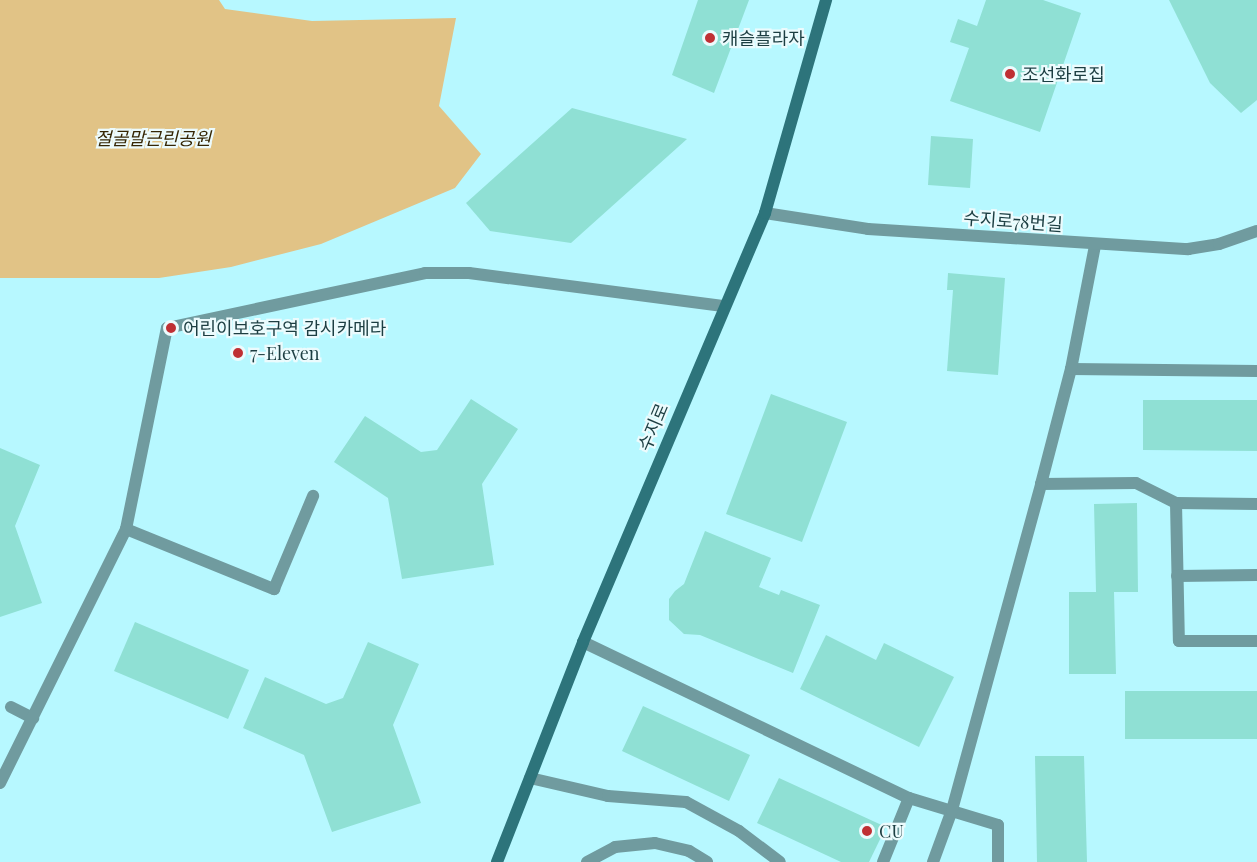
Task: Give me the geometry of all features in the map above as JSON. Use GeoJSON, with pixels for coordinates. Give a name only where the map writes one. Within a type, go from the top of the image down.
{"type":"FeatureCollection","features":[{"type":"Feature","properties":{"kind":"main road","name":"수지로"},"geometry":{"type":"LineString","coordinates":[[497,862],[583,642],[723,306],[765,213],[825,0]]}},
{"type":"Feature","properties":{"kind":"street","name":"수지로78번길"},"geometry":{"type":"LineString","coordinates":[[765,213],[868,229],[1188,249],[1219,244],[1257,231]]}},
{"type":"Feature","properties":{"kind":"street"},"geometry":{"type":"LineString","coordinates":[[933,862],[952,810],[1041,484],[1071,369],[1095,244]]}},
{"type":"Feature","properties":{"kind":"street"},"geometry":{"type":"LineString","coordinates":[[0,783],[126,529],[167,328],[425,273],[469,273],[628,291],[723,306]]}},
{"type":"Feature","properties":{"kind":"street"},"geometry":{"type":"LineString","coordinates":[[1071,369],[1257,371]]}},
{"type":"Feature","properties":{"kind":"street"},"geometry":{"type":"LineString","coordinates":[[1041,484],[1136,483],[1176,503],[1257,504]]}},
{"type":"Feature","properties":{"kind":"street"},"geometry":{"type":"LineString","coordinates":[[126,529],[274,589],[314,496]]}},
{"type":"Feature","properties":{"kind":"street"},"geometry":{"type":"LineString","coordinates":[[1176,503],[1179,641],[1257,641]]}},
{"type":"Feature","properties":{"kind":"street"},"geometry":{"type":"LineString","coordinates":[[1177,576],[1257,575]]}},
{"type":"Feature","properties":{"kind":"street"},"geometry":{"type":"LineString","coordinates":[[583,642],[909,798],[998,825],[998,862]]}},
{"type":"Feature","properties":{"kind":"street"},"geometry":{"type":"LineString","coordinates":[[11,707],[33,718]]}},
{"type":"Feature","properties":{"kind":"street"},"geometry":{"type":"LineString","coordinates":[[530,778],[608,796],[686,802],[739,831],[780,862]]}},
{"type":"Feature","properties":{"kind":"street"},"geometry":{"type":"LineString","coordinates":[[883,862],[909,798]]}},
{"type":"Feature","properties":{"kind":"street"},"geometry":{"type":"LineString","coordinates":[[586,862],[615,847],[655,843],[689,851],[707,862]]}},
{"type":"Feature","properties":{"kind":"green space","name":"절골말근린공원"},"geometry":{"type":"Polygon","coordinates":[[[0,0],[219,0],[225,9],[312,21],[456,18],[439,106],[481,154],[455,188],[321,244],[231,267],[159,278],[0,278],[0,0]]]}},
{"type":"Feature","properties":{"kind":"building","name":"캐슬플라자"},"geometry":{"type":"Polygon","coordinates":[[[698,0],[749,0],[714,93],[672,75],[698,0]]]}},
{"type":"Feature","properties":{"kind":"building","name":"조선화로집"},"geometry":{"type":"Polygon","coordinates":[[[986,0],[1043,0],[1081,13],[1040,132],[950,101],[969,48],[950,42],[958,19],[977,26],[986,0]]]}},
{"type":"Feature","properties":{"kind":"building"},"geometry":{"type":"Polygon","coordinates":[[[1169,0],[1257,0],[1257,100],[1241,113],[1210,83],[1169,0]]]}},
{"type":"Feature","properties":{"kind":"building"},"geometry":{"type":"Polygon","coordinates":[[[572,108],[687,139],[571,243],[490,231],[466,203],[572,108]]]}},
{"type":"Feature","properties":{"kind":"building"},"geometry":{"type":"Polygon","coordinates":[[[931,136],[973,139],[970,188],[928,185],[931,136]]]}},
{"type":"Feature","properties":{"kind":"building"},"geometry":{"type":"Polygon","coordinates":[[[948,273],[1005,278],[998,375],[947,371],[953,290],[947,290],[948,273]]]}},
{"type":"Feature","properties":{"kind":"building"},"geometry":{"type":"Polygon","coordinates":[[[771,394],[847,422],[802,542],[726,514],[771,394]]]}},
{"type":"Feature","properties":{"kind":"building"},"geometry":{"type":"Polygon","coordinates":[[[471,399],[518,429],[482,484],[494,565],[402,579],[388,498],[334,462],[365,416],[421,452],[437,450],[471,399]]]}},
{"type":"Feature","properties":{"kind":"building"},"geometry":{"type":"Polygon","coordinates":[[[1143,400],[1257,400],[1257,451],[1143,450],[1143,400]]]}},
{"type":"Feature","properties":{"kind":"building"},"geometry":{"type":"Polygon","coordinates":[[[0,448],[40,465],[15,526],[42,603],[0,617],[0,448]]]}},
{"type":"Feature","properties":{"kind":"building"},"geometry":{"type":"Polygon","coordinates":[[[1137,503],[1138,592],[1114,592],[1116,674],[1069,674],[1069,592],[1096,592],[1094,504],[1137,503]]]}},
{"type":"Feature","properties":{"kind":"building"},"geometry":{"type":"Polygon","coordinates":[[[705,531],[771,558],[759,587],[779,595],[781,590],[820,605],[793,673],[700,635],[684,634],[669,620],[669,599],[684,584],[705,531]]]}},
{"type":"Feature","properties":{"kind":"building"},"geometry":{"type":"Polygon","coordinates":[[[135,622],[249,670],[228,719],[114,671],[135,622]]]}},
{"type":"Feature","properties":{"kind":"building"},"geometry":{"type":"Polygon","coordinates":[[[826,635],[876,660],[884,643],[954,677],[919,747],[800,689],[826,635]]]}},
{"type":"Feature","properties":{"kind":"building"},"geometry":{"type":"Polygon","coordinates":[[[368,642],[419,664],[393,725],[421,803],[332,832],[304,755],[243,728],[265,677],[326,704],[343,698],[368,642]]]}},
{"type":"Feature","properties":{"kind":"building"},"geometry":{"type":"Polygon","coordinates":[[[1125,691],[1257,691],[1257,739],[1125,739],[1125,691]]]}},
{"type":"Feature","properties":{"kind":"building"},"geometry":{"type":"Polygon","coordinates":[[[643,706],[750,755],[729,801],[622,751],[643,706]]]}},
{"type":"Feature","properties":{"kind":"building"},"geometry":{"type":"Polygon","coordinates":[[[1035,756],[1084,756],[1087,862],[1037,862],[1035,756]]]}},
{"type":"Feature","properties":{"kind":"building"},"geometry":{"type":"Polygon","coordinates":[[[779,778],[886,827],[869,862],[841,862],[757,823],[779,778]]]}},
{"type":"Feature","properties":{"kind":"place","name":"캐슬플라자"},"geometry":{"type":"Point","coordinates":[710,38]}},
{"type":"Feature","properties":{"kind":"place","name":"조선화로집"},"geometry":{"type":"Point","coordinates":[1010,74]}},
{"type":"Feature","properties":{"kind":"place","name":"어린이보호구역 감시카메라"},"geometry":{"type":"Point","coordinates":[171,328]}},
{"type":"Feature","properties":{"kind":"place","name":"7-Eleven"},"geometry":{"type":"Point","coordinates":[238,353]}},
{"type":"Feature","properties":{"kind":"place","name":"CU"},"geometry":{"type":"Point","coordinates":[867,831]}}]}
